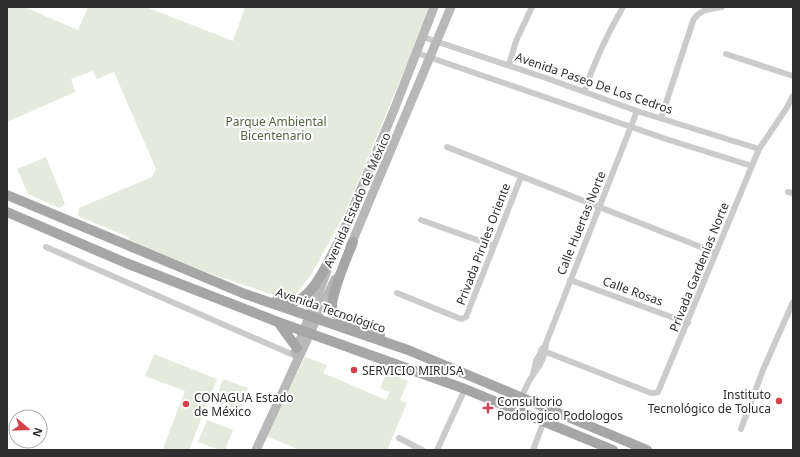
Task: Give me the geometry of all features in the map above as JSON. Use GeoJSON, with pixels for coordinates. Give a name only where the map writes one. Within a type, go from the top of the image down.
{"type":"FeatureCollection","features":[{"type":"Feature","properties":{"kind":"main road","name":"Avenida Estado de México"},"geometry":{"type":"LineString","coordinates":[[256,450],[279,400],[297,353],[307,332],[339,242],[434,7]]}},
{"type":"Feature","properties":{"kind":"main road","name":"Avenida Estado de México"},"geometry":{"type":"LineString","coordinates":[[312,317],[353,242],[451,7]]}},
{"type":"Feature","properties":{"kind":"main road","name":"Avenida Tecnológico"},"geometry":{"type":"LineString","coordinates":[[7,195],[245,294],[408,350],[647,450]]}},
{"type":"Feature","properties":{"kind":"main road"},"geometry":{"type":"LineString","coordinates":[[7,212],[126,263],[278,322],[464,389],[613,450]]}},
{"type":"Feature","properties":{"kind":"main road"},"geometry":{"type":"LineString","coordinates":[[245,294],[292,302],[304,297],[315,285],[339,242]]}},
{"type":"Feature","properties":{"kind":"main road"},"geometry":{"type":"LineString","coordinates":[[353,242],[333,296],[333,311],[339,316],[391,339],[408,350]]}},
{"type":"Feature","properties":{"kind":"main road"},"geometry":{"type":"LineString","coordinates":[[278,322],[297,353]]}},
{"type":"Feature","properties":{"kind":"street"},"geometry":{"type":"LineString","coordinates":[[509,65],[516,41],[532,7]]}},
{"type":"Feature","properties":{"kind":"street"},"geometry":{"type":"LineString","coordinates":[[584,92],[596,59],[608,33],[623,7]]}},
{"type":"Feature","properties":{"kind":"street"},"geometry":{"type":"LineString","coordinates":[[661,118],[692,20],[697,13],[701,11],[722,7]]}},
{"type":"Feature","properties":{"kind":"street","name":"Avenida Paseo De Los Cedros"},"geometry":{"type":"LineString","coordinates":[[423,37],[509,65],[637,110],[759,149]]}},
{"type":"Feature","properties":{"kind":"street"},"geometry":{"type":"LineString","coordinates":[[416,53],[632,127],[752,166]]}},
{"type":"Feature","properties":{"kind":"street"},"geometry":{"type":"LineString","coordinates":[[726,54],[793,76]]}},
{"type":"Feature","properties":{"kind":"street","name":"Privada Gardenias Norte"},"geometry":{"type":"LineString","coordinates":[[543,351],[651,393],[658,392],[688,323],[759,149],[793,96]]}},
{"type":"Feature","properties":{"kind":"street","name":"Calle Huertas Norte"},"geometry":{"type":"LineString","coordinates":[[516,410],[533,375],[535,365],[543,351],[632,127],[637,110]]}},
{"type":"Feature","properties":{"kind":"street"},"geometry":{"type":"LineString","coordinates":[[447,147],[716,253]]}},
{"type":"Feature","properties":{"kind":"street","name":"Privada Pirules Oriente"},"geometry":{"type":"LineString","coordinates":[[397,293],[461,319],[465,318],[521,177]]}},
{"type":"Feature","properties":{"kind":"street"},"geometry":{"type":"LineString","coordinates":[[421,220],[494,246]]}},
{"type":"Feature","properties":{"kind":"street"},"geometry":{"type":"LineString","coordinates":[[46,248],[297,353]]}},
{"type":"Feature","properties":{"kind":"street","name":"Calle Rosas"},"geometry":{"type":"LineString","coordinates":[[570,280],[688,323]]}},
{"type":"Feature","properties":{"kind":"street"},"geometry":{"type":"LineString","coordinates":[[741,429],[793,302]]}},
{"type":"Feature","properties":{"kind":"street"},"geometry":{"type":"LineString","coordinates":[[436,450],[464,389]]}},
{"type":"Feature","properties":{"kind":"street"},"geometry":{"type":"LineString","coordinates":[[533,450],[544,421]]}},
{"type":"Feature","properties":{"kind":"street"},"geometry":{"type":"LineString","coordinates":[[399,438],[422,450]]}},
{"type":"Feature","properties":{"kind":"green space","name":"Parque Ambiental Bicentenario"},"geometry":{"type":"Polygon","coordinates":[[[7,7],[24,7],[78,30],[88,7],[146,7],[233,41],[245,7],[429,7],[344,215],[311,275],[297,293],[282,298],[206,272],[128,240],[129,237],[78,216],[79,208],[152,177],[156,169],[114,72],[97,79],[93,71],[71,79],[75,92],[7,122],[7,7]]]}},
{"type":"Feature","properties":{"kind":"green space"},"geometry":{"type":"Polygon","coordinates":[[[46,157],[65,204],[59,208],[28,194],[17,169],[46,157]]]}},
{"type":"Feature","properties":{"kind":"green space"},"geometry":{"type":"Polygon","coordinates":[[[154,354],[217,379],[189,450],[168,450],[163,448],[185,391],[145,376],[154,354]]]}},
{"type":"Feature","properties":{"kind":"green space"},"geometry":{"type":"Polygon","coordinates":[[[305,357],[327,365],[323,373],[386,400],[390,392],[380,388],[387,372],[408,381],[400,400],[407,403],[387,450],[300,450],[266,436],[305,357]]]}},
{"type":"Feature","properties":{"kind":"green space"},"geometry":{"type":"Polygon","coordinates":[[[223,379],[248,388],[240,410],[215,401],[223,379]]]}},
{"type":"Feature","properties":{"kind":"green space"},"geometry":{"type":"Polygon","coordinates":[[[207,420],[233,430],[225,450],[220,450],[198,442],[207,420]]]}},
{"type":"Feature","properties":{"kind":"place","name":"SERVICIO MIRUSA"},"geometry":{"type":"Point","coordinates":[354,370]}},
{"type":"Feature","properties":{"kind":"place","name":"Instituto Tecnológico de Toluca"},"geometry":{"type":"Point","coordinates":[779,401]}},
{"type":"Feature","properties":{"kind":"place","name":"CONAGUA Estado de México"},"geometry":{"type":"Point","coordinates":[186,404]}},
{"type":"Feature","properties":{"kind":"place","name":"Consultorio Podologico Podologos"},"geometry":{"type":"Point","coordinates":[488,408]}}]}
